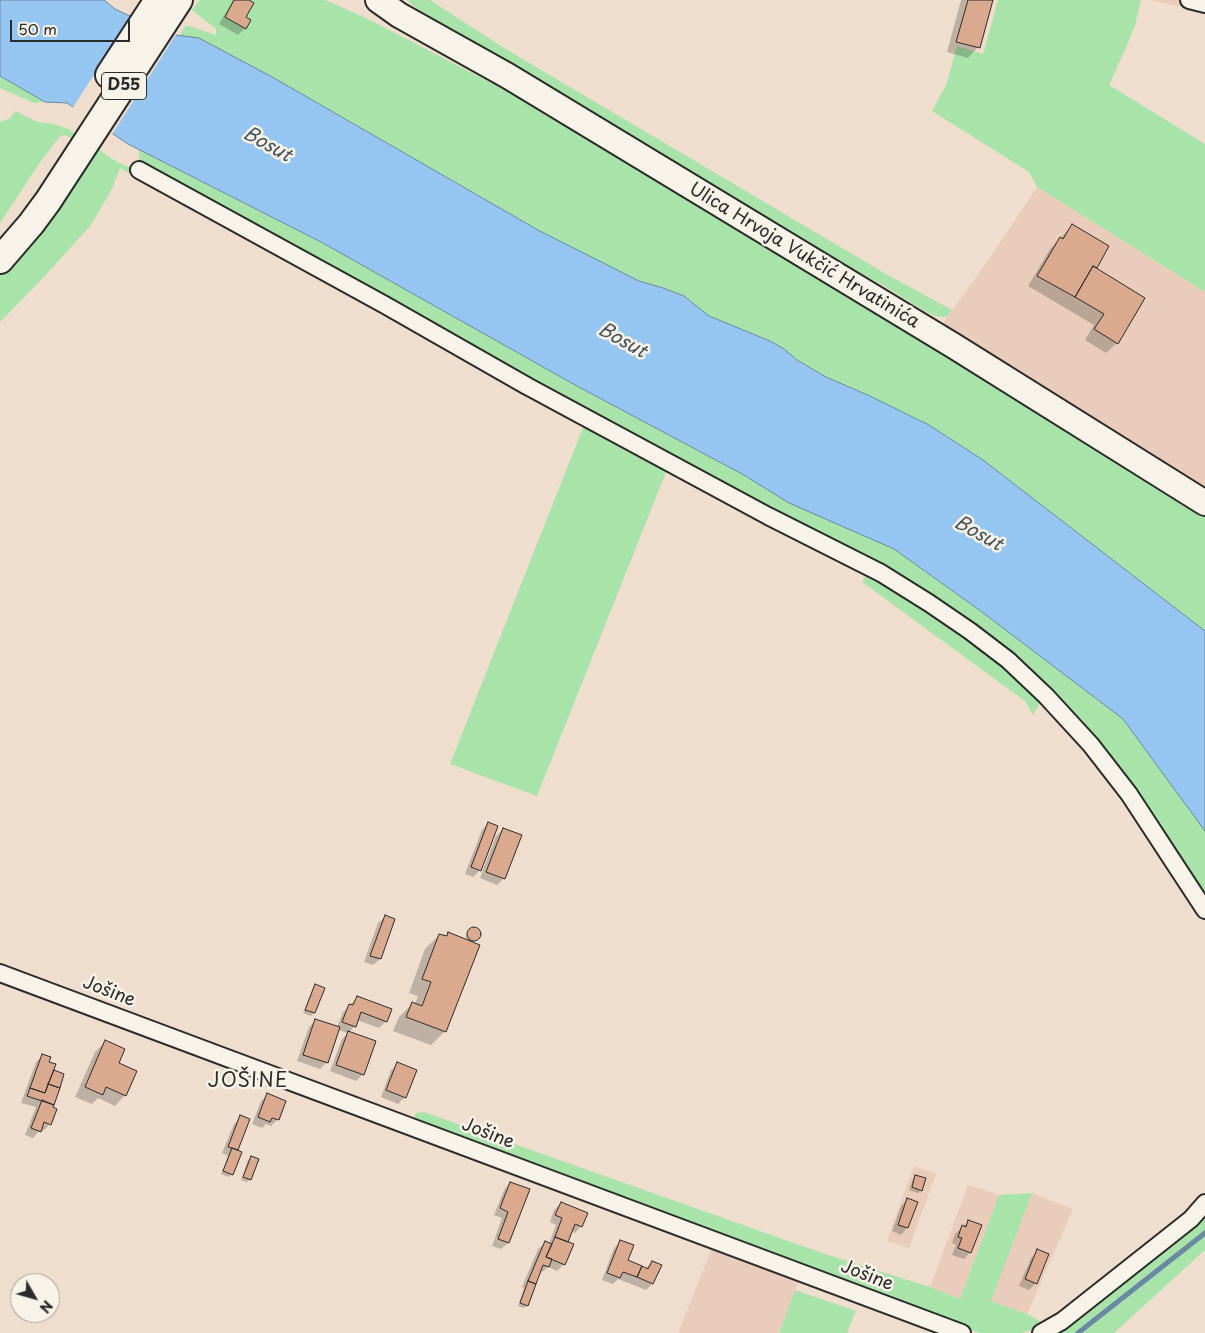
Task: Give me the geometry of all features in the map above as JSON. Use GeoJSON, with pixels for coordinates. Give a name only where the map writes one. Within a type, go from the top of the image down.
{"type":"FeatureCollection","features":[{"type":"Feature","properties":{"kind":"main road","name":"Ulica Hrvoja Vukčić Hrvatinića"},"geometry":{"type":"LineString","coordinates":[[359,0],[400,15]]}},
{"type":"Feature","properties":{"kind":"main road","name":"Ulica Hrvoja Vukčić Hrvatinića"},"geometry":{"type":"LineString","coordinates":[[378,0],[400,15],[508,76],[954,346],[1205,503]]}},
{"type":"Feature","properties":{"kind":"main road","name":"D55"},"geometry":{"type":"LineString","coordinates":[[0,239],[65,160],[173,2]]}},
{"type":"Feature","properties":{"kind":"main road","name":"D55"},"geometry":{"type":"LineString","coordinates":[[0,260],[31,224],[65,160]]}},
{"type":"Feature","properties":{"kind":"street"},"geometry":{"type":"LineString","coordinates":[[1189,0],[1205,4]]}},
{"type":"Feature","properties":{"kind":"street"},"geometry":{"type":"LineString","coordinates":[[139,170],[385,305],[527,386],[768,516],[881,573],[945,614],[1008,660],[1046,696],[1091,745],[1130,794],[1205,910]]}},
{"type":"Feature","properties":{"kind":"street","name":"Jošine"},"geometry":{"type":"LineString","coordinates":[[0,973],[962,1333]]}},
{"type":"Feature","properties":{"kind":"street"},"geometry":{"type":"LineString","coordinates":[[1041,1333],[1062,1321],[1191,1219],[1205,1203]]}},
{"type":"Feature","properties":{"kind":"shaded area"},"geometry":{"type":"Polygon","coordinates":[[[1151,0],[1205,0],[1205,13],[1186,8],[1151,0]]]}},
{"type":"Feature","properties":{"kind":"shaded area"},"geometry":{"type":"Polygon","coordinates":[[[1037,187],[1205,292],[1205,517],[929,343],[994,252],[1037,187]]]}},
{"type":"Feature","properties":{"kind":"shaded area"},"geometry":{"type":"Polygon","coordinates":[[[914,1166],[936,1174],[909,1248],[887,1241],[914,1166]]]}},
{"type":"Feature","properties":{"kind":"shaded area"},"geometry":{"type":"Polygon","coordinates":[[[968,1185],[999,1195],[960,1299],[930,1287],[968,1185]]]}},
{"type":"Feature","properties":{"kind":"shaded area"},"geometry":{"type":"Polygon","coordinates":[[[1032,1193],[1073,1209],[1027,1314],[990,1301],[1032,1193]]]}},
{"type":"Feature","properties":{"kind":"shaded area"},"geometry":{"type":"Polygon","coordinates":[[[714,1243],[800,1277],[779,1333],[678,1333],[714,1243]]]}},
{"type":"Feature","properties":{"kind":"green space"},"geometry":{"type":"Polygon","coordinates":[[[200,0],[325,0],[364,17],[489,82],[505,87],[929,343],[1205,517],[1205,631],[983,460],[929,425],[826,377],[770,341],[709,316],[684,296],[639,281],[538,230],[274,78],[180,35],[186,25],[216,35],[216,29],[192,10],[200,0]]]}},
{"type":"Feature","properties":{"kind":"green space"},"geometry":{"type":"Polygon","coordinates":[[[407,0],[430,0],[504,48],[886,274],[952,310],[947,317],[935,316],[851,268],[827,259],[428,18],[407,0]]]}},
{"type":"Feature","properties":{"kind":"green space"},"geometry":{"type":"Polygon","coordinates":[[[998,0],[1141,0],[1135,25],[1109,85],[1205,144],[1205,292],[1037,187],[1029,172],[932,111],[946,86],[957,46],[983,54],[998,0]]]}},
{"type":"Feature","properties":{"kind":"green space"},"geometry":{"type":"Polygon","coordinates":[[[0,76],[45,102],[34,103],[0,88],[0,76]]]}},
{"type":"Feature","properties":{"kind":"green space"},"geometry":{"type":"Polygon","coordinates":[[[15,111],[38,122],[66,128],[117,162],[132,168],[152,185],[120,168],[112,189],[91,225],[0,322],[0,273],[92,150],[65,135],[60,136],[0,223],[0,122],[11,118],[15,111]]]}},
{"type":"Feature","properties":{"kind":"green space"},"geometry":{"type":"Polygon","coordinates":[[[139,150],[321,242],[575,385],[742,474],[789,502],[894,549],[978,609],[1123,719],[1205,831],[1205,899],[1151,811],[1114,761],[1061,701],[974,627],[143,165],[139,158],[139,150]]]}},
{"type":"Feature","properties":{"kind":"green space"},"geometry":{"type":"Polygon","coordinates":[[[584,425],[668,467],[537,796],[450,764],[584,425]]]}},
{"type":"Feature","properties":{"kind":"green space"},"geometry":{"type":"Polygon","coordinates":[[[868,572],[986,649],[1042,699],[1033,715],[1025,701],[862,582],[868,572]]]}},
{"type":"Feature","properties":{"kind":"green space"},"geometry":{"type":"Polygon","coordinates":[[[424,1112],[825,1254],[930,1287],[960,1299],[999,1195],[1032,1193],[991,1301],[1027,1314],[1043,1323],[1036,1328],[1022,1333],[981,1333],[974,1331],[788,1258],[414,1118],[416,1113],[424,1112]]]}},
{"type":"Feature","properties":{"kind":"green space"},"geometry":{"type":"Polygon","coordinates":[[[1205,1216],[1205,1250],[1114,1333],[1056,1333],[1183,1235],[1205,1216]]]}},
{"type":"Feature","properties":{"kind":"green space"},"geometry":{"type":"Polygon","coordinates":[[[795,1290],[856,1311],[847,1333],[779,1333],[795,1290]]]}},
{"type":"Feature","properties":{"kind":"water","name":"Bosut"},"geometry":{"type":"Polygon","coordinates":[[[0,0],[104,0],[115,9],[168,34],[199,38],[274,78],[538,230],[639,281],[684,296],[709,316],[770,341],[826,377],[929,425],[983,460],[1205,631],[1205,831],[1123,719],[978,609],[894,549],[789,503],[742,474],[575,385],[321,242],[128,144],[67,103],[45,102],[0,76],[0,0]]]}},
{"type":"Feature","properties":{"kind":"pier"},"geometry":{"type":"Polygon","coordinates":[[[132,15],[177,33],[111,136],[72,109],[132,15]]]}},
{"type":"Feature","properties":{"kind":"building"},"geometry":{"type":"Polygon","coordinates":[[[234,0],[249,0],[254,3],[246,17],[251,20],[246,29],[225,17],[234,0]]]}},
{"type":"Feature","properties":{"kind":"building"},"geometry":{"type":"Polygon","coordinates":[[[968,0],[993,0],[980,48],[956,42],[968,0]]]}},
{"type":"Feature","properties":{"kind":"building"},"geometry":{"type":"Polygon","coordinates":[[[1072,224],[1109,246],[1097,268],[1093,266],[1075,297],[1037,276],[1060,237],[1063,239],[1072,224]]]}},
{"type":"Feature","properties":{"kind":"building"},"geometry":{"type":"Polygon","coordinates":[[[1093,266],[1145,298],[1118,344],[1094,329],[1104,314],[1075,297],[1093,266]]]}},
{"type":"Feature","properties":{"kind":"building"},"geometry":{"type":"Polygon","coordinates":[[[488,822],[498,826],[481,871],[471,867],[488,822]]]}},
{"type":"Feature","properties":{"kind":"building"},"geometry":{"type":"Polygon","coordinates":[[[503,828],[522,835],[505,879],[486,872],[503,828]]]}},
{"type":"Feature","properties":{"kind":"building"},"geometry":{"type":"Polygon","coordinates":[[[385,915],[395,919],[381,959],[370,956],[385,915]]]}},
{"type":"Feature","properties":{"kind":"building"},"geometry":{"type":"Polygon","coordinates":[[[474,927],[479,929],[481,934],[479,939],[474,941],[469,939],[467,934],[469,929],[474,927]]]}},
{"type":"Feature","properties":{"kind":"building"},"geometry":{"type":"Polygon","coordinates":[[[448,932],[480,945],[446,1032],[406,1017],[412,1002],[422,1006],[431,982],[422,979],[439,934],[447,936],[448,932]]]}},
{"type":"Feature","properties":{"kind":"building"},"geometry":{"type":"Polygon","coordinates":[[[315,984],[325,988],[315,1013],[305,1010],[315,984]]]}},
{"type":"Feature","properties":{"kind":"building"},"geometry":{"type":"Polygon","coordinates":[[[357,996],[392,1009],[387,1022],[361,1012],[356,1027],[342,1022],[349,1004],[353,1005],[357,996]]]}},
{"type":"Feature","properties":{"kind":"building"},"geometry":{"type":"Polygon","coordinates":[[[315,1019],[340,1027],[328,1063],[303,1055],[315,1019]]]}},
{"type":"Feature","properties":{"kind":"building"},"geometry":{"type":"Polygon","coordinates":[[[348,1031],[376,1041],[364,1075],[336,1065],[348,1031]]]}},
{"type":"Feature","properties":{"kind":"building"},"geometry":{"type":"Polygon","coordinates":[[[105,1040],[125,1049],[119,1063],[137,1071],[126,1096],[106,1087],[103,1095],[85,1087],[105,1040]]]}},
{"type":"Feature","properties":{"kind":"building"},"geometry":{"type":"Polygon","coordinates":[[[42,1054],[51,1057],[49,1062],[56,1064],[45,1093],[30,1088],[42,1054]]]}},
{"type":"Feature","properties":{"kind":"building"},"geometry":{"type":"Polygon","coordinates":[[[397,1062],[417,1070],[406,1098],[386,1090],[397,1062]]]}},
{"type":"Feature","properties":{"kind":"building"},"geometry":{"type":"Polygon","coordinates":[[[54,1070],[64,1074],[60,1088],[48,1084],[54,1070]]]}},
{"type":"Feature","properties":{"kind":"building"},"geometry":{"type":"Polygon","coordinates":[[[48,1084],[60,1088],[54,1105],[27,1096],[30,1088],[45,1093],[48,1084]]]}},
{"type":"Feature","properties":{"kind":"building"},"geometry":{"type":"Polygon","coordinates":[[[267,1093],[286,1101],[279,1120],[272,1118],[270,1122],[258,1117],[267,1093]]]}},
{"type":"Feature","properties":{"kind":"building"},"geometry":{"type":"Polygon","coordinates":[[[42,1100],[54,1105],[53,1107],[57,1109],[51,1125],[44,1122],[41,1132],[31,1128],[42,1100]]]}},
{"type":"Feature","properties":{"kind":"building"},"geometry":{"type":"Polygon","coordinates":[[[240,1115],[250,1119],[238,1150],[228,1147],[240,1115]]]}},
{"type":"Feature","properties":{"kind":"building"},"geometry":{"type":"Polygon","coordinates":[[[232,1148],[242,1152],[233,1175],[223,1171],[232,1148]]]}},
{"type":"Feature","properties":{"kind":"building"},"geometry":{"type":"Polygon","coordinates":[[[251,1156],[259,1159],[251,1180],[243,1177],[251,1156]]]}},
{"type":"Feature","properties":{"kind":"building"},"geometry":{"type":"Polygon","coordinates":[[[915,1175],[926,1178],[922,1191],[912,1187],[915,1175]]]}},
{"type":"Feature","properties":{"kind":"building"},"geometry":{"type":"Polygon","coordinates":[[[510,1182],[530,1189],[509,1243],[498,1239],[508,1212],[500,1208],[510,1182]]]}},
{"type":"Feature","properties":{"kind":"building"},"geometry":{"type":"Polygon","coordinates":[[[907,1198],[918,1202],[908,1228],[898,1225],[907,1198]]]}},
{"type":"Feature","properties":{"kind":"building"},"geometry":{"type":"Polygon","coordinates":[[[561,1202],[588,1213],[582,1227],[575,1224],[568,1242],[555,1237],[562,1218],[555,1215],[561,1202]]]}},
{"type":"Feature","properties":{"kind":"building"},"geometry":{"type":"Polygon","coordinates":[[[968,1220],[982,1225],[971,1253],[958,1248],[962,1238],[958,1237],[962,1225],[966,1227],[968,1220]]]}},
{"type":"Feature","properties":{"kind":"building"},"geometry":{"type":"Polygon","coordinates":[[[555,1237],[574,1244],[565,1265],[546,1257],[555,1237]]]}},
{"type":"Feature","properties":{"kind":"building"},"geometry":{"type":"Polygon","coordinates":[[[620,1240],[634,1245],[628,1260],[642,1266],[637,1277],[623,1272],[620,1278],[607,1273],[620,1240]]]}},
{"type":"Feature","properties":{"kind":"building"},"geometry":{"type":"Polygon","coordinates":[[[545,1241],[552,1244],[546,1257],[552,1259],[549,1267],[543,1265],[536,1284],[528,1281],[545,1241]]]}},
{"type":"Feature","properties":{"kind":"building"},"geometry":{"type":"Polygon","coordinates":[[[1037,1249],[1049,1254],[1037,1284],[1025,1279],[1037,1249]]]}},
{"type":"Feature","properties":{"kind":"building"},"geometry":{"type":"Polygon","coordinates":[[[652,1261],[662,1265],[653,1284],[637,1277],[642,1266],[648,1269],[652,1261]]]}},
{"type":"Feature","properties":{"kind":"building"},"geometry":{"type":"Polygon","coordinates":[[[528,1281],[536,1284],[528,1306],[520,1303],[528,1281]]]}},
{"type":"Feature","properties":{"kind":"waterway"},"geometry":{"type":"LineString","coordinates":[[1078,1333],[1205,1233]]}},
{"type":"Feature","properties":{"kind":"district","name":"JOŠINE"},"geometry":{"type":"Point","coordinates":[248,1081]}}]}
